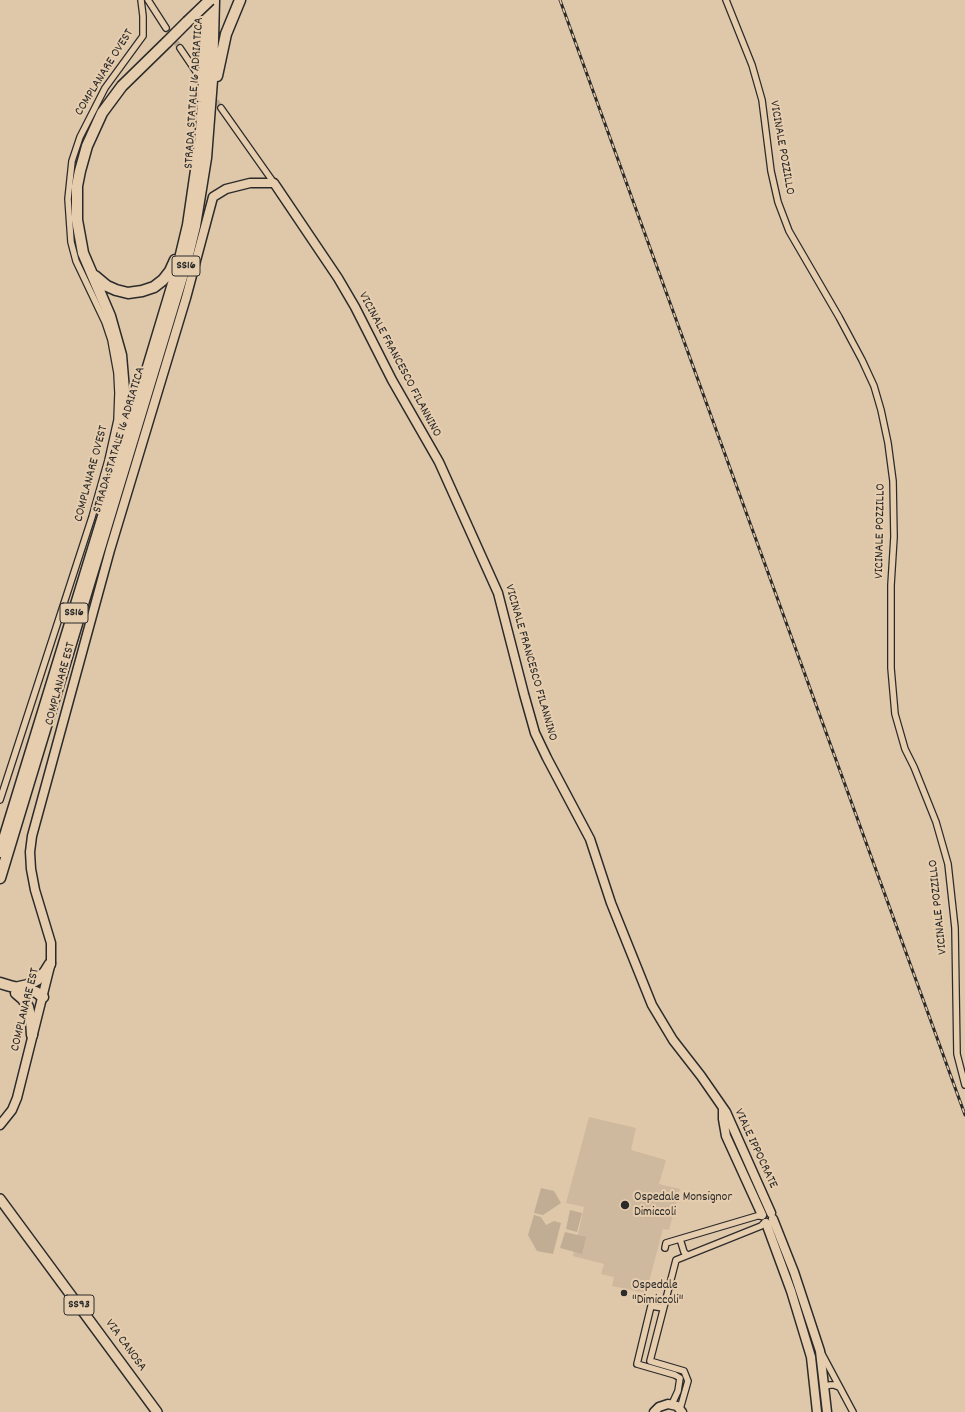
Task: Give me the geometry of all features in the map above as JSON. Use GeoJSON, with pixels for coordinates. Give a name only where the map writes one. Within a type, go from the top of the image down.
{"type":"FeatureCollection","features":[{"type":"Feature","properties":{"kind":"highway","name":"STRADA STATALE 16 ADRIATICA"},"geometry":{"type":"LineString","coordinates":[[0,877],[108,500],[178,268],[188,226],[200,143],[203,108],[207,0]]}},
{"type":"Feature","properties":{"kind":"highway","name":"SS16"},"geometry":{"type":"LineString","coordinates":[[108,500],[123,432],[124,378],[120,350],[113,323],[82,248],[76,206],[78,179],[85,150],[98,121],[111,99],[130,77],[210,0]]}},
{"type":"Feature","properties":{"kind":"highway","name":"STRADA STATALE 16 ADRIATICA"},"geometry":{"type":"LineString","coordinates":[[0,852],[48,709],[186,267],[201,191],[209,126],[214,0]]}},
{"type":"Feature","properties":{"kind":"highway","name":"SS16"},"geometry":{"type":"LineString","coordinates":[[209,126],[215,83],[222,50],[240,0]]}},
{"type":"Feature","properties":{"kind":"highway","name":"SS16"},"geometry":{"type":"LineString","coordinates":[[91,272],[107,286],[122,292],[132,293],[142,291],[159,284],[168,274],[173,265],[194,190]]}},
{"type":"Feature","properties":{"kind":"highway"},"geometry":{"type":"LineString","coordinates":[[17,990],[37,980],[50,964]]}},
{"type":"Feature","properties":{"kind":"highway"},"geometry":{"type":"LineString","coordinates":[[0,983],[17,990],[28,1007],[32,1020],[32,1035]]}},
{"type":"Feature","properties":{"kind":"highway"},"geometry":{"type":"LineString","coordinates":[[0,988],[36,992],[42,997]]}},
{"type":"Feature","properties":{"kind":"main road","name":"VIA CANOSA"},"geometry":{"type":"LineString","coordinates":[[0,1199],[157,1412]]}},
{"type":"Feature","properties":{"kind":"street","name":"COMPLANARE OVEST"},"geometry":{"type":"LineString","coordinates":[[0,800],[90,525],[108,460],[117,420],[117,373],[111,340],[105,322],[76,261],[71,242],[68,199],[72,160],[80,137],[105,88],[143,36],[141,0]]}},
{"type":"Feature","properties":{"kind":"street"},"geometry":{"type":"LineString","coordinates":[[148,0],[166,28]]}},
{"type":"Feature","properties":{"kind":"street","name":"VICINALE POZZILLO"},"geometry":{"type":"LineString","coordinates":[[726,0],[752,65],[762,100],[771,171],[778,202],[789,231],[862,360],[874,386],[881,410],[888,443],[893,481],[894,537],[891,585],[891,668],[896,714],[905,749],[914,767],[936,822],[948,864],[952,888],[955,928],[957,1054],[965,1085]]}},
{"type":"Feature","properties":{"kind":"street"},"geometry":{"type":"LineString","coordinates":[[180,48],[199,76]]}},
{"type":"Feature","properties":{"kind":"street","name":"VICINALE FRANCESCO FILANNINO"},"geometry":{"type":"LineString","coordinates":[[221,108],[338,278],[355,307],[392,380],[439,462],[498,593],[524,694],[536,733],[547,758],[590,839],[610,903],[652,1005],[673,1040],[713,1092],[724,1109]]}},
{"type":"Feature","properties":{"kind":"street","name":"COMPLANARE EST"},"geometry":{"type":"LineString","coordinates":[[0,1124],[12,1110],[16,1101],[50,964],[51,944],[31,874],[31,839],[110,550],[186,298],[213,197],[226,189],[250,183],[274,183]]}},
{"type":"Feature","properties":{"kind":"street","name":"VIALE IPPOCRATE"},"geometry":{"type":"LineString","coordinates":[[724,1109],[766,1218],[791,1291],[811,1357],[817,1412]]}},
{"type":"Feature","properties":{"kind":"street"},"geometry":{"type":"LineString","coordinates":[[654,1412],[664,1404],[672,1404],[681,1411],[688,1381],[684,1371],[650,1361],[676,1260],[761,1226],[766,1218],[757,1216],[666,1243],[665,1248]]}},
{"type":"Feature","properties":{"kind":"street","name":"VIALE IPPOCRATE"},"geometry":{"type":"LineString","coordinates":[[766,1218],[794,1272],[820,1351],[826,1412]]}},
{"type":"Feature","properties":{"kind":"street"},"geometry":{"type":"LineString","coordinates":[[680,1239],[684,1252],[687,1255]]}},
{"type":"Feature","properties":{"kind":"street"},"geometry":{"type":"LineString","coordinates":[[663,1308],[651,1306],[637,1364],[675,1375],[680,1378],[678,1391],[672,1404]]}},
{"type":"Feature","properties":{"kind":"street"},"geometry":{"type":"LineString","coordinates":[[820,1351],[853,1412]]}},
{"type":"Feature","properties":{"kind":"street"},"geometry":{"type":"LineString","coordinates":[[824,1390],[826,1386],[830,1384],[834,1384],[839,1388]]}},
{"type":"Feature","properties":{"kind":"shaded area","name":"Ospedale Monsignor Dimiccoli"},"geometry":{"type":"Polygon","coordinates":[[[589,1117],[636,1128],[631,1150],[666,1160],[659,1184],[680,1189],[669,1230],[663,1229],[646,1293],[612,1286],[614,1277],[601,1274],[604,1264],[573,1256],[584,1207],[566,1203],[589,1117]]]}},
{"type":"Feature","properties":{"kind":"shaded area"},"geometry":{"type":"Polygon","coordinates":[[[541,1188],[554,1191],[561,1203],[543,1215],[534,1213],[541,1188]]]}},
{"type":"Feature","properties":{"kind":"shaded area"},"geometry":{"type":"Polygon","coordinates":[[[570,1210],[582,1213],[577,1232],[566,1229],[570,1210]]]}},
{"type":"Feature","properties":{"kind":"shaded area"},"geometry":{"type":"Polygon","coordinates":[[[534,1215],[541,1217],[546,1225],[554,1221],[561,1223],[553,1254],[537,1251],[528,1235],[534,1215]]]}},
{"type":"Feature","properties":{"kind":"shaded area"},"geometry":{"type":"Polygon","coordinates":[[[565,1232],[586,1237],[582,1254],[560,1248],[565,1232]]]}},
{"type":"Feature","properties":{"kind":"tunnel"},"geometry":{"type":"LineString","coordinates":[[166,28],[180,48]]}},
{"type":"Feature","properties":{"kind":"tunnel"},"geometry":{"type":"LineString","coordinates":[[211,94],[221,108]]}},
{"type":"Feature","properties":{"kind":"railway"},"geometry":{"type":"LineString","coordinates":[[560,0],[965,1115]]}},
{"type":"Feature","properties":{"kind":"place","name":"Ospedale Monsignor Dimiccoli"},"geometry":{"type":"Point","coordinates":[625,1205]}},
{"type":"Feature","properties":{"kind":"place","name":"Ospedale \"Dimiccoli\""},"geometry":{"type":"Point","coordinates":[624,1293]}}]}
